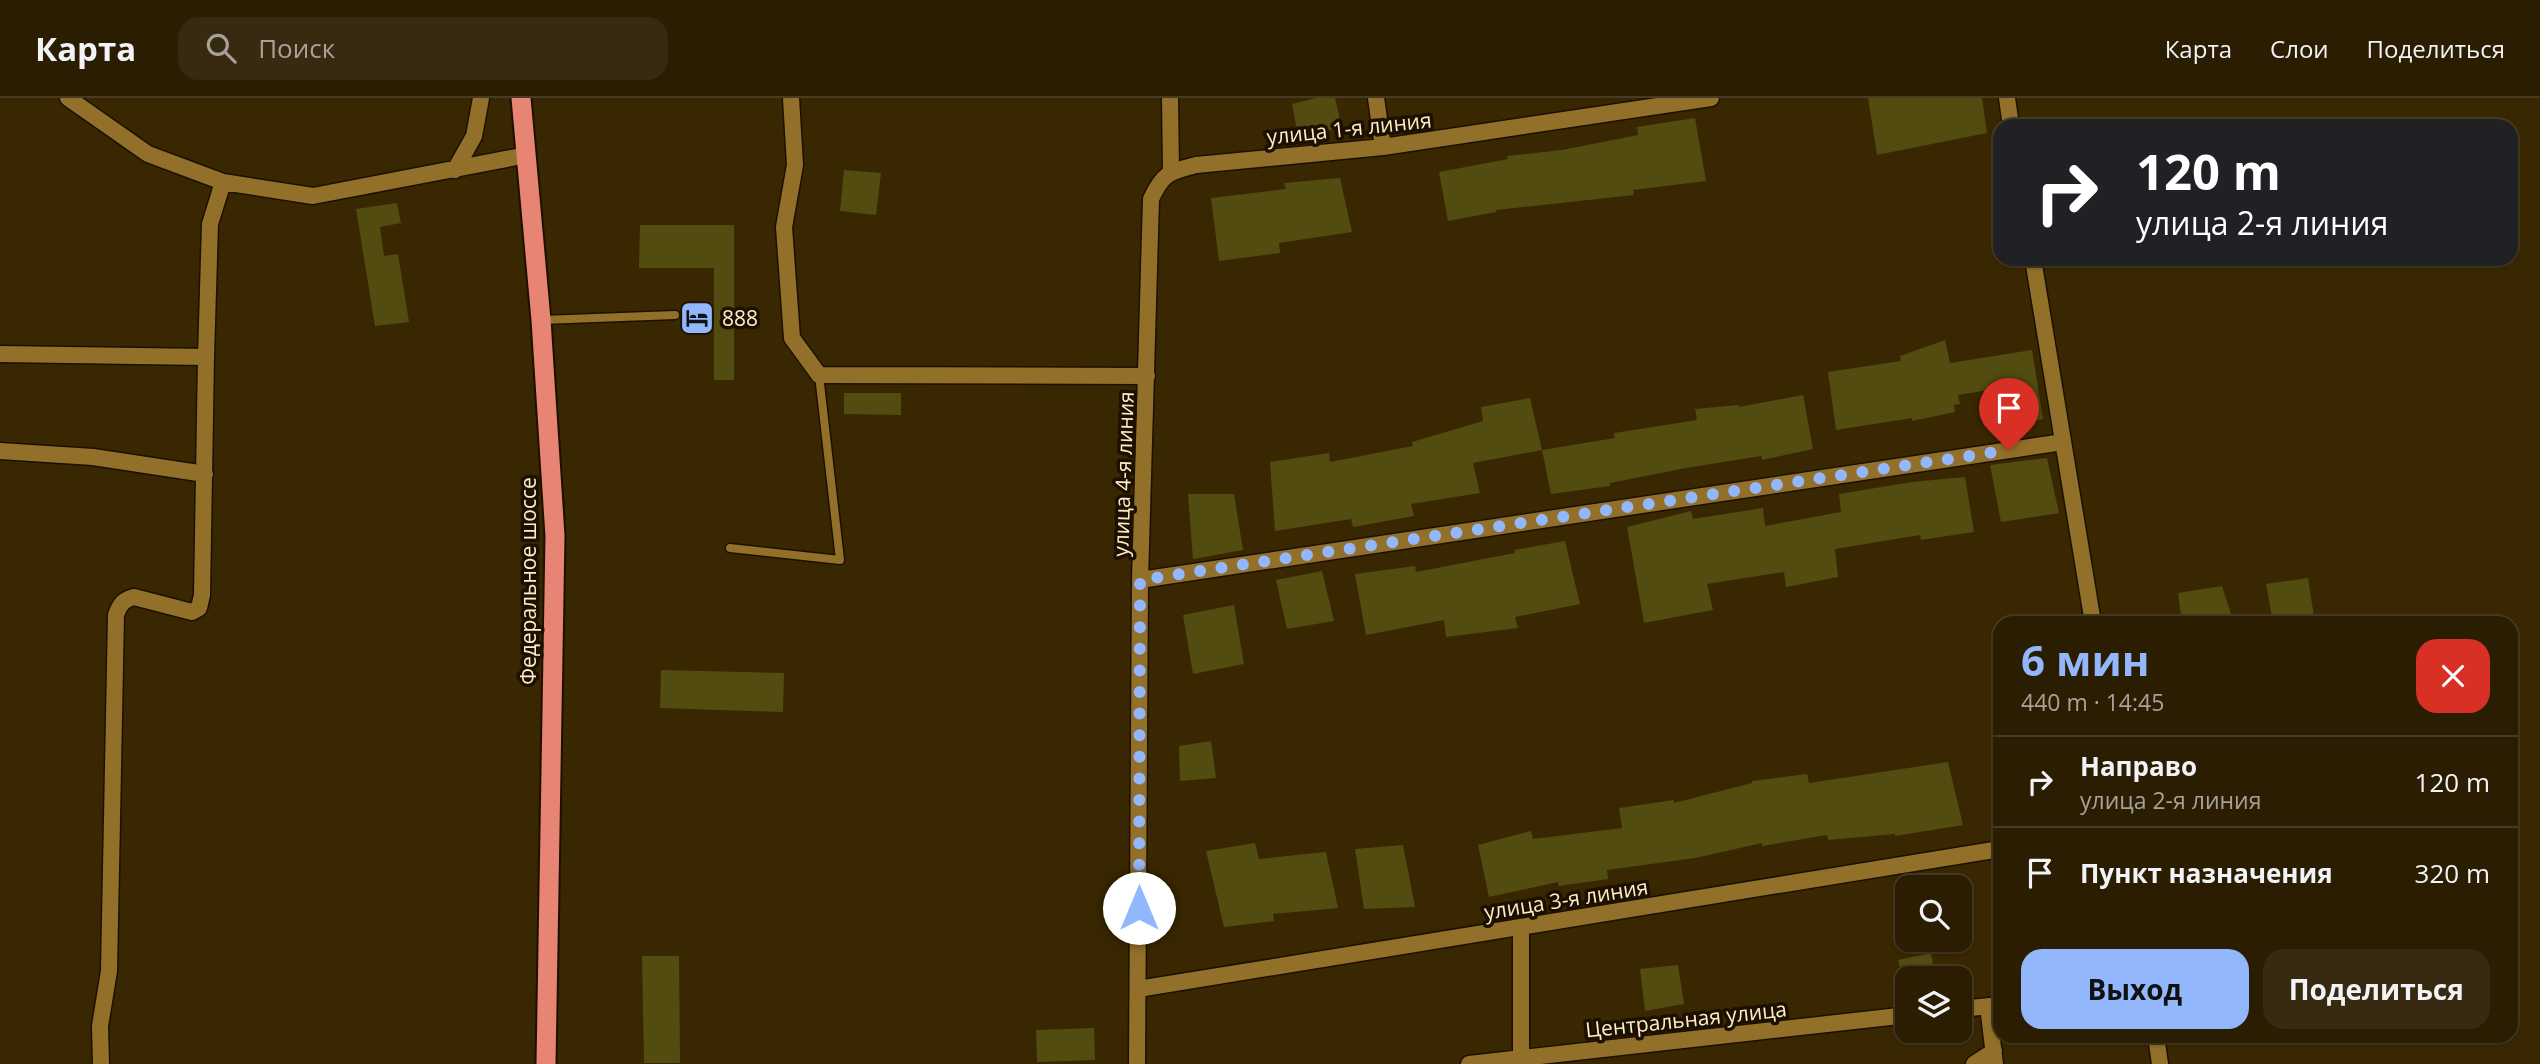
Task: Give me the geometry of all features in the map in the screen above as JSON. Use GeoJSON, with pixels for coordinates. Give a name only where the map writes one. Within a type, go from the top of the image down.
{"type":"FeatureCollection","features":[{"type":"Feature","properties":{"kind":"highway","name":"Федеральное шоссе"},"geometry":{"type":"LineString","coordinates":[[521,98],[541,320],[555,536],[546,1064]]}},
{"type":"Feature","properties":{"kind":"street"},"geometry":{"type":"LineString","coordinates":[[68,98],[148,154],[223,181],[313,196],[527,155]]}},
{"type":"Feature","properties":{"kind":"street"},"geometry":{"type":"LineString","coordinates":[[455,170],[474,136],[481,98]]}},
{"type":"Feature","properties":{"kind":"street"},"geometry":{"type":"LineString","coordinates":[[791,98],[795,165],[784,227],[792,338],[820,375],[1146,376]]}},
{"type":"Feature","properties":{"kind":"street","name":"улица 4-я линия"},"geometry":{"type":"LineString","coordinates":[[1137,1064],[1140,580],[1152,200],[1166,176],[1170,98]]}},
{"type":"Feature","properties":{"kind":"street"},"geometry":{"type":"LineString","coordinates":[[1376,98],[1383,147]]}},
{"type":"Feature","properties":{"kind":"street","name":"улица 1-я линия"},"geometry":{"type":"LineString","coordinates":[[1166,176],[1196,165],[1383,147],[1712,98]]}},
{"type":"Feature","properties":{"kind":"street"},"geometry":{"type":"LineString","coordinates":[[2007,98],[2010,119]]}},
{"type":"Feature","properties":{"kind":"street"},"geometry":{"type":"LineString","coordinates":[[101,1064],[100,1026],[109,971],[116,615],[125,600],[134,597],[192,612],[200,608],[210,224],[223,181]]}},
{"type":"Feature","properties":{"kind":"street"},"geometry":{"type":"LineString","coordinates":[[2034,266],[2092,616]]}},
{"type":"Feature","properties":{"kind":"street"},"geometry":{"type":"LineString","coordinates":[[0,354],[206,357]]}},
{"type":"Feature","properties":{"kind":"street"},"geometry":{"type":"LineString","coordinates":[[1140,580],[2063,442]]}},
{"type":"Feature","properties":{"kind":"street"},"geometry":{"type":"LineString","coordinates":[[0,451],[93,457],[205,474]]}},
{"type":"Feature","properties":{"kind":"street","name":"улица 3-я линия"},"geometry":{"type":"LineString","coordinates":[[1138,989],[1993,850]]}},
{"type":"Feature","properties":{"kind":"street"},"geometry":{"type":"LineString","coordinates":[[1521,927],[1521,1061]]}},
{"type":"Feature","properties":{"kind":"street"},"geometry":{"type":"LineString","coordinates":[[1972,1008],[1993,1005]]}},
{"type":"Feature","properties":{"kind":"street","name":"Центральная улица"},"geometry":{"type":"LineString","coordinates":[[1469,1064],[1521,1061],[1895,1017]]}},
{"type":"Feature","properties":{"kind":"street"},"geometry":{"type":"LineString","coordinates":[[2157,1043],[2160,1064]]}},
{"type":"Feature","properties":{"kind":"street"},"geometry":{"type":"LineString","coordinates":[[1974,1064],[1994,1058]]}},
{"type":"Feature","properties":{"kind":"lane"},"geometry":{"type":"LineString","coordinates":[[541,320],[676,315]]}},
{"type":"Feature","properties":{"kind":"lane"},"geometry":{"type":"LineString","coordinates":[[730,548],[840,560],[820,375]]}},
{"type":"Feature","properties":{"kind":"building"},"geometry":{"type":"Polygon","coordinates":[[[1316,98],[1335,98],[1342,128],[1298,136],[1292,104],[1316,98]]]}},
{"type":"Feature","properties":{"kind":"building"},"geometry":{"type":"Polygon","coordinates":[[[1868,98],[1982,98],[1987,133],[1877,155],[1868,98]]]}},
{"type":"Feature","properties":{"kind":"building"},"geometry":{"type":"Polygon","coordinates":[[[1695,118],[1706,181],[1633,190],[1634,195],[1496,210],[1448,221],[1439,172],[1508,159],[1507,156],[1562,150],[1638,135],[1637,127],[1695,118]]]}},
{"type":"Feature","properties":{"kind":"building"},"geometry":{"type":"Polygon","coordinates":[[[844,170],[881,173],[876,215],[840,211],[844,170]]]}},
{"type":"Feature","properties":{"kind":"building"},"geometry":{"type":"Polygon","coordinates":[[[1340,178],[1352,232],[1279,243],[1280,253],[1219,261],[1211,198],[1286,189],[1284,183],[1340,178]]]}},
{"type":"Feature","properties":{"kind":"building"},"geometry":{"type":"Polygon","coordinates":[[[397,203],[401,223],[380,227],[384,256],[398,254],[409,322],[375,326],[356,209],[397,203]]]}},
{"type":"Feature","properties":{"kind":"building"},"geometry":{"type":"Polygon","coordinates":[[[640,225],[734,225],[734,380],[714,380],[714,268],[639,268],[640,225]]]}},
{"type":"Feature","properties":{"kind":"building"},"geometry":{"type":"Polygon","coordinates":[[[1945,340],[1950,363],[2032,350],[2043,419],[2026,422],[2019,385],[1958,395],[1960,404],[1954,405],[1955,412],[1912,421],[1912,418],[1836,430],[1828,372],[1901,361],[1900,356],[1945,340]]]}},
{"type":"Feature","properties":{"kind":"building"},"geometry":{"type":"Polygon","coordinates":[[[844,393],[901,393],[901,415],[844,414],[844,393]]]}},
{"type":"Feature","properties":{"kind":"building"},"geometry":{"type":"Polygon","coordinates":[[[1803,395],[1813,449],[1762,460],[1761,456],[1686,468],[1610,483],[1610,486],[1551,494],[1542,450],[1615,438],[1614,433],[1697,420],[1695,409],[1739,407],[1803,395]]]}},
{"type":"Feature","properties":{"kind":"building"},"geometry":{"type":"Polygon","coordinates":[[[1530,398],[1542,450],[1473,463],[1480,493],[1411,504],[1414,516],[1353,527],[1351,519],[1275,531],[1270,462],[1329,453],[1330,462],[1413,446],[1412,442],[1483,421],[1481,407],[1530,398]]]}},
{"type":"Feature","properties":{"kind":"building"},"geometry":{"type":"Polygon","coordinates":[[[2047,458],[2059,513],[2001,522],[1990,465],[2047,458]]]}},
{"type":"Feature","properties":{"kind":"building"},"geometry":{"type":"Polygon","coordinates":[[[1965,477],[1974,532],[1921,540],[1920,535],[1835,549],[1838,577],[1786,587],[1784,572],[1707,584],[1713,610],[1644,623],[1627,527],[1691,511],[1693,519],[1763,508],[1765,526],[1841,512],[1839,494],[1912,482],[1965,477]]]}},
{"type":"Feature","properties":{"kind":"building"},"geometry":{"type":"Polygon","coordinates":[[[1188,494],[1234,494],[1243,550],[1193,559],[1188,494]]]}},
{"type":"Feature","properties":{"kind":"building"},"geometry":{"type":"Polygon","coordinates":[[[1565,541],[1580,604],[1515,617],[1518,628],[1446,637],[1444,620],[1366,635],[1355,574],[1415,566],[1416,572],[1565,541]]]}},
{"type":"Feature","properties":{"kind":"building"},"geometry":{"type":"Polygon","coordinates":[[[1322,571],[1334,621],[1287,629],[1276,580],[1322,571]]]}},
{"type":"Feature","properties":{"kind":"building"},"geometry":{"type":"Polygon","coordinates":[[[2308,578],[2314,616],[2272,616],[2266,584],[2308,578]]]}},
{"type":"Feature","properties":{"kind":"building"},"geometry":{"type":"Polygon","coordinates":[[[2222,586],[2232,616],[2181,616],[2178,593],[2222,586]]]}},
{"type":"Feature","properties":{"kind":"building"},"geometry":{"type":"Polygon","coordinates":[[[1234,605],[1244,664],[1193,674],[1183,615],[1234,605]]]}},
{"type":"Feature","properties":{"kind":"building"},"geometry":{"type":"Polygon","coordinates":[[[661,670],[784,673],[783,712],[660,708],[661,670]]]}},
{"type":"Feature","properties":{"kind":"building"},"geometry":{"type":"Polygon","coordinates":[[[1211,741],[1216,778],[1180,781],[1179,746],[1211,741]]]}},
{"type":"Feature","properties":{"kind":"building"},"geometry":{"type":"Polygon","coordinates":[[[1948,762],[1963,825],[1895,836],[1828,840],[1827,835],[1762,846],[1762,843],[1695,858],[1607,870],[1608,879],[1559,886],[1558,882],[1489,897],[1478,845],[1531,831],[1533,839],[1622,828],[1619,808],[1674,800],[1674,803],[1752,781],[1807,774],[1809,783],[1948,762]]]}},
{"type":"Feature","properties":{"kind":"building"},"geometry":{"type":"Polygon","coordinates":[[[1255,843],[1259,859],[1326,852],[1338,908],[1273,914],[1274,921],[1224,927],[1206,851],[1255,843]]]}},
{"type":"Feature","properties":{"kind":"building"},"geometry":{"type":"Polygon","coordinates":[[[1403,845],[1415,907],[1364,909],[1355,849],[1403,845]]]}},
{"type":"Feature","properties":{"kind":"building"},"geometry":{"type":"Polygon","coordinates":[[[1931,953],[1933,966],[1900,966],[1898,960],[1931,953]]]}},
{"type":"Feature","properties":{"kind":"building"},"geometry":{"type":"Polygon","coordinates":[[[642,956],[679,956],[680,1063],[644,1063],[642,956]]]}},
{"type":"Feature","properties":{"kind":"building"},"geometry":{"type":"Polygon","coordinates":[[[1678,965],[1684,1004],[1645,1011],[1640,969],[1678,965]]]}},
{"type":"Feature","properties":{"kind":"building"},"geometry":{"type":"Polygon","coordinates":[[[1094,1028],[1095,1060],[1037,1062],[1036,1030],[1094,1028]]]}},
{"type":"Feature","properties":{"kind":"place","name":"888"},"geometry":{"type":"Point","coordinates":[697,318]}},
{"type":"Feature","properties":{"kind":"route"},"geometry":{"type":"LineString","coordinates":[[1139,908],[1140,580],[2009,450]]}}]}
